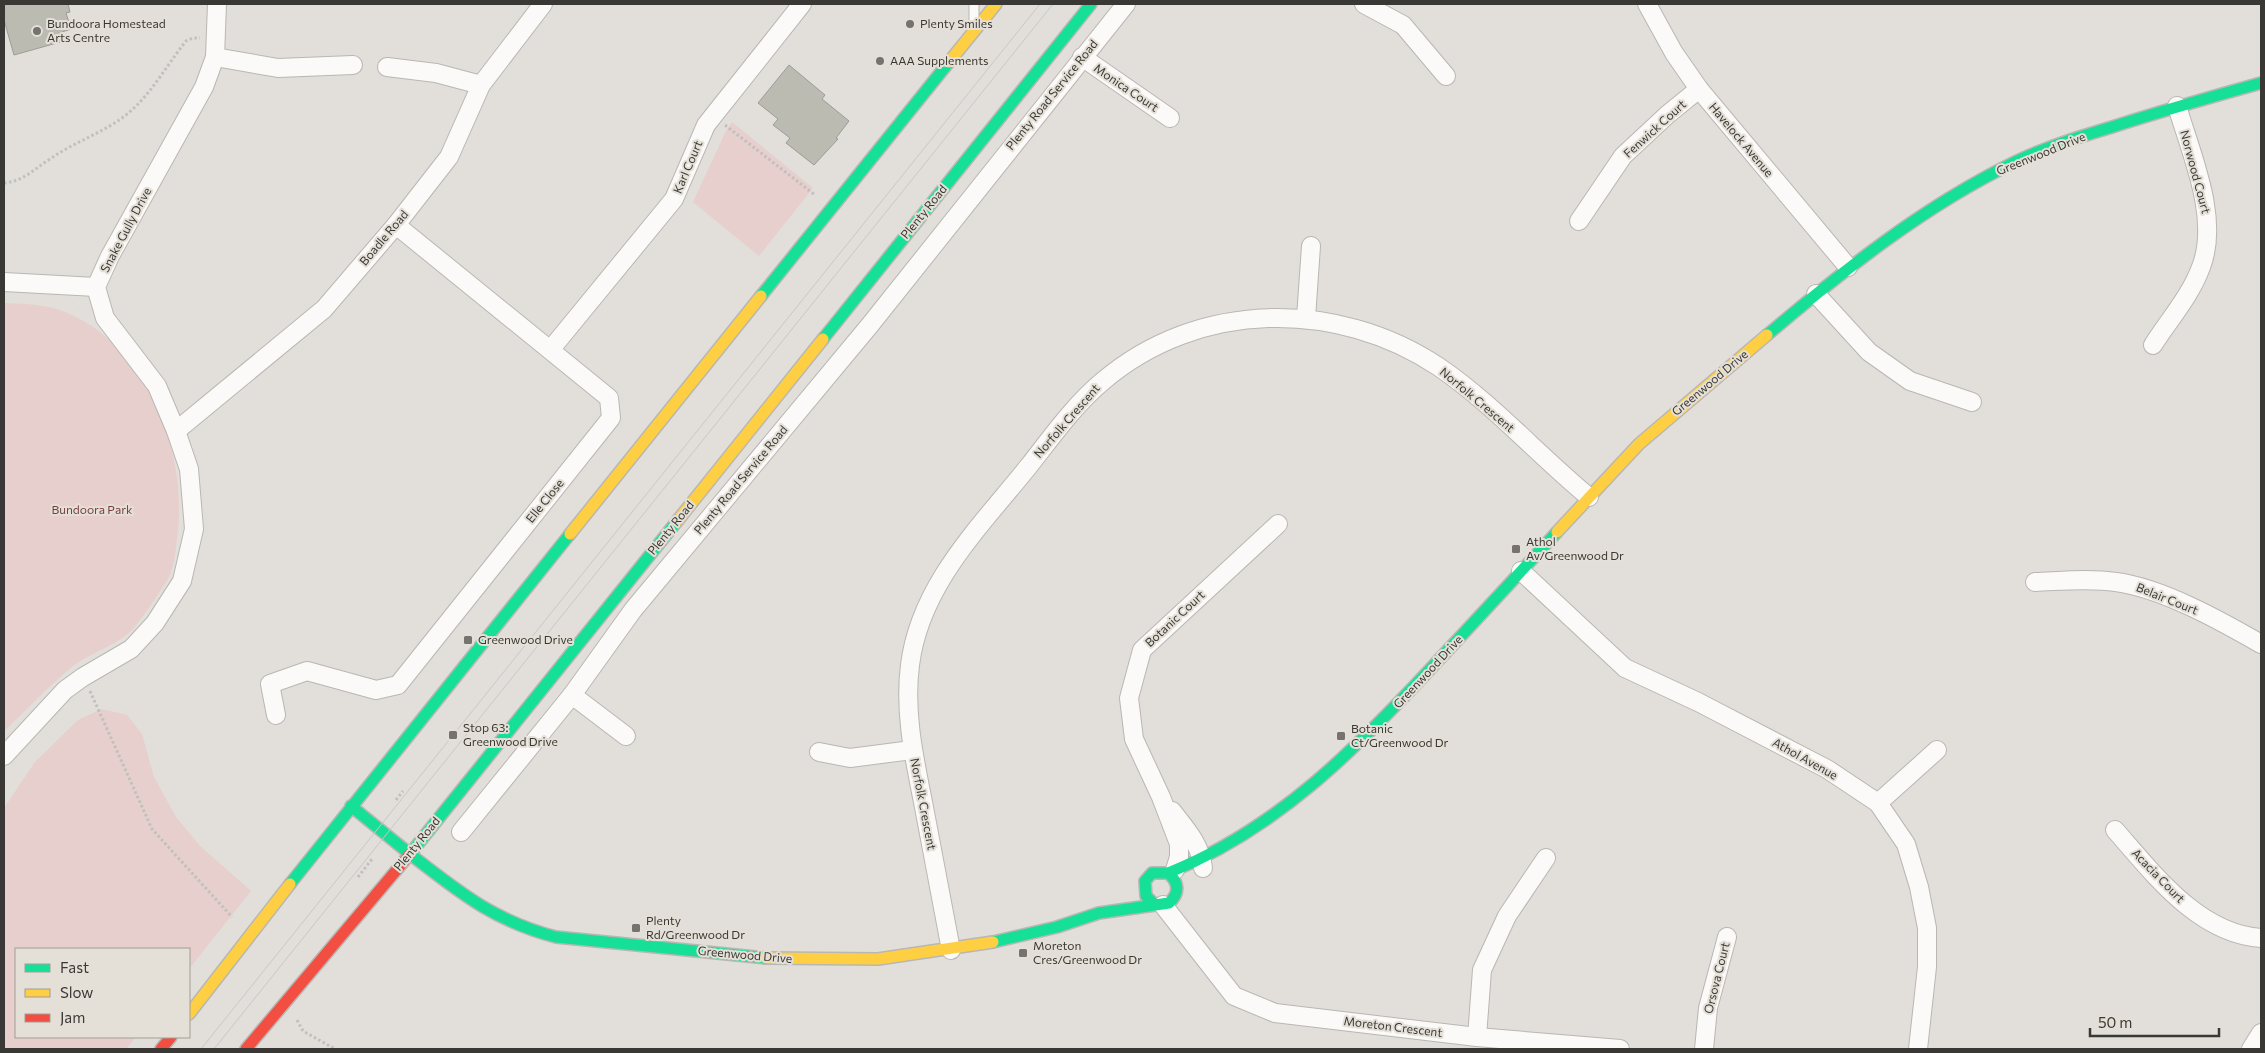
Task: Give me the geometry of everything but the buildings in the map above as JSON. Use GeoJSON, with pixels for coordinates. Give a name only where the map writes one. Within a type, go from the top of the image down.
{"type":"FeatureCollection","features":[{"type":"Feature","properties":{"kind":"main road"},"geometry":{"type":"LineString","coordinates":[[190,1013],[351,806],[996,4]]}},
{"type":"Feature","properties":{"kind":"main road","name":"Plenty Road"},"geometry":{"type":"LineString","coordinates":[[246,1049],[470,780],[1091,4]]}},
{"type":"Feature","properties":{"kind":"main road","name":"Greenwood Drive"},"geometry":{"type":"LineString","coordinates":[[1099,913],[1144,886],[1152,873],[1189,872],[1229,855],[1257,828],[1298,798],[1344,759],[1380,723],[1646,438],[1848,267],[1932,208],[1970,185],[2017,161],[2067,141],[2177,106],[2261,83]]}},
{"type":"Feature","properties":{"kind":"main road","name":"Greenwood Drive"},"geometry":{"type":"LineString","coordinates":[[351,806],[486,912],[520,928],[556,937],[805,960],[878,959],[951,950],[1011,938],[1099,913],[1168,898],[1189,872]]}},
{"type":"Feature","properties":{"kind":"main road"},"geometry":{"type":"LineString","coordinates":[[1144,886],[1146,896],[1168,898],[1176,880],[1189,872]]}},
{"type":"Feature","properties":{"kind":"main road"},"geometry":{"type":"LineString","coordinates":[[161,1049],[170,1038]]}},
{"type":"Feature","properties":{"kind":"street","name":"Snake Gully Drive"},"geometry":{"type":"LineString","coordinates":[[4,756],[66,690],[83,677],[131,649],[155,623],[182,582],[194,529],[188,469],[176,431],[157,386],[105,318],[96,287],[110,256],[204,87],[215,57],[217,4]]}},
{"type":"Feature","properties":{"kind":"street","name":"Boadle Road"},"geometry":{"type":"LineString","coordinates":[[176,431],[324,309],[396,225],[449,157],[481,85],[543,4]]}},
{"type":"Feature","properties":{"kind":"street","name":"Karl Court"},"geometry":{"type":"LineString","coordinates":[[551,349],[674,199],[706,124],[802,4]]}},
{"type":"Feature","properties":{"kind":"street","name":"Plenty Road Service Road"},"geometry":{"type":"LineString","coordinates":[[461,832],[572,695],[633,610],[870,325],[1126,4]]}},
{"type":"Feature","properties":{"kind":"street"},"geometry":{"type":"LineString","coordinates":[[1364,4],[1403,25],[1446,76]]}},
{"type":"Feature","properties":{"kind":"street","name":"Havelock Avenue"},"geometry":{"type":"LineString","coordinates":[[1648,4],[1674,53],[1699,89],[1848,267]]}},
{"type":"Feature","properties":{"kind":"street"},"geometry":{"type":"LineString","coordinates":[[215,57],[278,68],[353,65]]}},
{"type":"Feature","properties":{"kind":"street","name":"Monica Court"},"geometry":{"type":"LineString","coordinates":[[1082,57],[1170,118]]}},
{"type":"Feature","properties":{"kind":"street"},"geometry":{"type":"LineString","coordinates":[[387,67],[436,73],[481,85]]}},
{"type":"Feature","properties":{"kind":"street","name":"Fenwick Court"},"geometry":{"type":"LineString","coordinates":[[1580,221],[1624,156],[1667,115],[1699,89]]}},
{"type":"Feature","properties":{"kind":"street","name":"Norwood Court"},"geometry":{"type":"LineString","coordinates":[[2153,345],[2201,267],[2208,235],[2208,222],[2200,184],[2177,106]]}},
{"type":"Feature","properties":{"kind":"street"},"geometry":{"type":"LineString","coordinates":[[956,172],[979,187]]}},
{"type":"Feature","properties":{"kind":"street","name":"Elle Close"},"geometry":{"type":"LineString","coordinates":[[276,715],[270,684],[307,671],[376,690],[398,685],[611,418],[609,398],[396,225]]}},
{"type":"Feature","properties":{"kind":"street"},"geometry":{"type":"LineString","coordinates":[[1306,318],[1311,246]]}},
{"type":"Feature","properties":{"kind":"street"},"geometry":{"type":"LineString","coordinates":[[4,282],[96,287]]}},
{"type":"Feature","properties":{"kind":"street"},"geometry":{"type":"LineString","coordinates":[[1816,294],[1869,352],[1910,381],[1972,402]]}},
{"type":"Feature","properties":{"kind":"street","name":"Norfolk Crescent"},"geometry":{"type":"LineString","coordinates":[[951,950],[912,750],[907,701],[910,664],[920,618],[929,598],[961,550],[1086,398],[1102,382],[1126,363],[1153,347],[1178,337],[1236,320],[1267,317],[1306,318],[1361,330],[1420,355],[1463,385],[1589,497]]}},
{"type":"Feature","properties":{"kind":"street","name":"Botanic Court"},"geometry":{"type":"LineString","coordinates":[[1189,872],[1179,857],[1179,844],[1161,797],[1134,739],[1129,698],[1142,650],[1278,524]]}},
{"type":"Feature","properties":{"kind":"street","name":"Athol Avenue"},"geometry":{"type":"LineString","coordinates":[[1521,571],[1625,668],[1698,702],[1827,769],[1878,803],[1906,844],[1919,887],[1926,928],[1927,967],[1918,1049]]}},
{"type":"Feature","properties":{"kind":"street","name":"Belair Court"},"geometry":{"type":"LineString","coordinates":[[2035,582],[2086,580],[2130,584],[2208,616],[2261,644]]}},
{"type":"Feature","properties":{"kind":"street"},"geometry":{"type":"LineString","coordinates":[[572,695],[626,736]]}},
{"type":"Feature","properties":{"kind":"street"},"geometry":{"type":"LineString","coordinates":[[819,752],[850,758],[912,750]]}},
{"type":"Feature","properties":{"kind":"street"},"geometry":{"type":"LineString","coordinates":[[1878,803],[1936,750]]}},
{"type":"Feature","properties":{"kind":"street"},"geometry":{"type":"LineString","coordinates":[[470,780],[507,775]]}},
{"type":"Feature","properties":{"kind":"street","name":"Botanic Court"},"geometry":{"type":"LineString","coordinates":[[1161,797],[1195,841],[1189,872]]}},
{"type":"Feature","properties":{"kind":"street","name":"Acacia Court"},"geometry":{"type":"LineString","coordinates":[[2115,830],[2175,897],[2211,922],[2261,938]]}},
{"type":"Feature","properties":{"kind":"street"},"geometry":{"type":"LineString","coordinates":[[1477,1037],[1482,970],[1506,916],[1546,858]]}},
{"type":"Feature","properties":{"kind":"street","name":"Moreton Crescent"},"geometry":{"type":"LineString","coordinates":[[1168,898],[1195,946],[1234,996],[1276,1013],[1477,1037],[1620,1049]]}},
{"type":"Feature","properties":{"kind":"street","name":"Orsova Court"},"geometry":{"type":"LineString","coordinates":[[1704,1049],[1708,1008],[1727,936]]}},
{"type":"Feature","properties":{"kind":"street"},"geometry":{"type":"LineString","coordinates":[[2251,1049],[2261,1033]]}},
{"type":"Feature","properties":{"kind":"lane"},"geometry":{"type":"LineString","coordinates":[[974,4],[975,31]]}},
{"type":"Feature","properties":{"kind":"path"},"geometry":{"type":"LineString","coordinates":[[4,183],[32,174],[50,159],[103,131],[126,114],[152,90],[186,41],[193,38],[201,38]]}},
{"type":"Feature","properties":{"kind":"path"},"geometry":{"type":"LineString","coordinates":[[713,116],[832,208]]}},
{"type":"Feature","properties":{"kind":"path"},"geometry":{"type":"LineString","coordinates":[[83,677],[152,829],[232,917]]}},
{"type":"Feature","properties":{"kind":"path"},"geometry":{"type":"LineString","coordinates":[[396,800],[403,791]]}},
{"type":"Feature","properties":{"kind":"path"},"geometry":{"type":"LineString","coordinates":[[358,877],[372,859]]}},
{"type":"Feature","properties":{"kind":"path"},"geometry":{"type":"LineString","coordinates":[[296,1016],[303,1031],[335,1049]]}},
{"type":"Feature","properties":{"kind":"green space"},"geometry":{"type":"Polygon","coordinates":[[[732,122],[813,188],[759,256],[693,202],[732,122]]]}},
{"type":"Feature","properties":{"kind":"green space","name":"Bundoora Park"},"geometry":{"type":"Polygon","coordinates":[[[4,303],[46,306],[70,314],[98,331],[122,353],[142,379],[158,409],[170,441],[177,473],[179,506],[173,567],[163,587],[135,627],[118,641],[73,666],[4,731],[4,303]]]}},
{"type":"Feature","properties":{"kind":"green space"},"geometry":{"type":"Polygon","coordinates":[[[102,709],[127,715],[142,734],[154,777],[176,817],[200,846],[251,891],[190,968],[190,948],[15,948],[15,1038],[135,1038],[126,1049],[4,1049],[4,808],[35,762],[78,720],[102,709]]]}},
{"type":"Feature","properties":{"kind":"tram line"},"geometry":{"type":"LineString","coordinates":[[201,1049],[1040,4]]}},
{"type":"Feature","properties":{"kind":"tram line"},"geometry":{"type":"LineString","coordinates":[[214,1049],[1053,4]]}},
{"type":"Feature","properties":{"kind":"traffic: fast"},"geometry":{"type":"LineString","coordinates":[[823,339],[1091,4]]}},
{"type":"Feature","properties":{"kind":"traffic: fast"},"geometry":{"type":"LineString","coordinates":[[761,296],[949,62]]}},
{"type":"Feature","properties":{"kind":"traffic: fast"},"geometry":{"type":"LineString","coordinates":[[1767,335],[1855,263],[1917,219],[1981,179],[2015,162],[2075,139],[2261,83]]}},
{"type":"Feature","properties":{"kind":"traffic: fast"},"geometry":{"type":"LineString","coordinates":[[410,854],[678,520]]}},
{"type":"Feature","properties":{"kind":"traffic: fast"},"geometry":{"type":"LineString","coordinates":[[1168,873],[1207,855],[1244,834],[1279,810],[1344,756],[1405,696],[1557,532]]}},
{"type":"Feature","properties":{"kind":"traffic: fast"},"geometry":{"type":"LineString","coordinates":[[290,884],[570,534]]}},
{"type":"Feature","properties":{"kind":"traffic: fast"},"geometry":{"type":"LineString","coordinates":[[351,806],[410,854]]}},
{"type":"Feature","properties":{"kind":"traffic: fast"},"geometry":{"type":"LineString","coordinates":[[410,854],[461,893],[495,914],[514,923],[556,937],[766,958]]}},
{"type":"Feature","properties":{"kind":"traffic: fast"},"geometry":{"type":"LineString","coordinates":[[993,942],[1057,927],[1099,913],[1169,903],[1173,899],[1177,888],[1172,876],[1168,873],[1152,873],[1145,881],[1146,896],[1154,904]]}},
{"type":"Feature","properties":{"kind":"traffic: slow"},"geometry":{"type":"LineString","coordinates":[[949,62],[996,4]]}},
{"type":"Feature","properties":{"kind":"traffic: slow"},"geometry":{"type":"LineString","coordinates":[[570,534],[761,296]]}},
{"type":"Feature","properties":{"kind":"traffic: slow"},"geometry":{"type":"LineString","coordinates":[[1557,532],[1639,444],[1767,335]]}},
{"type":"Feature","properties":{"kind":"traffic: slow"},"geometry":{"type":"LineString","coordinates":[[678,520],[823,339]]}},
{"type":"Feature","properties":{"kind":"traffic: slow"},"geometry":{"type":"LineString","coordinates":[[190,1013],[290,884]]}},
{"type":"Feature","properties":{"kind":"traffic: slow"},"geometry":{"type":"LineString","coordinates":[[766,958],[878,959],[993,942]]}},
{"type":"Feature","properties":{"kind":"traffic: jam"},"geometry":{"type":"LineString","coordinates":[[246,1049],[410,854]]}},
{"type":"Feature","properties":{"kind":"traffic: jam"},"geometry":{"type":"LineString","coordinates":[[161,1049],[170,1038]]}},
{"type":"Feature","properties":{"kind":"place","name":"Plenty Smiles"},"geometry":{"type":"Point","coordinates":[910,24]}},
{"type":"Feature","properties":{"kind":"place","name":"Bundoora Homestead Arts Centre"},"geometry":{"type":"Point","coordinates":[37,31]}},
{"type":"Feature","properties":{"kind":"place","name":"AAA Supplements"},"geometry":{"type":"Point","coordinates":[880,61]}},
{"type":"Feature","properties":{"kind":"place","name":"Athol Av/Greenwood Dr"},"geometry":{"type":"Point","coordinates":[1516,549]}},
{"type":"Feature","properties":{"kind":"place","name":"Greenwood Drive"},"geometry":{"type":"Point","coordinates":[468,640]}},
{"type":"Feature","properties":{"kind":"place","name":"Stop 63: Greenwood Drive"},"geometry":{"type":"Point","coordinates":[453,735]}},
{"type":"Feature","properties":{"kind":"place","name":"Botanic Ct/Greenwood Dr"},"geometry":{"type":"Point","coordinates":[1341,736]}},
{"type":"Feature","properties":{"kind":"place","name":"Plenty Rd/Greenwood Dr"},"geometry":{"type":"Point","coordinates":[636,928]}},
{"type":"Feature","properties":{"kind":"place","name":"Moreton Cres/Greenwood Dr"},"geometry":{"type":"Point","coordinates":[1023,953]}}]}
